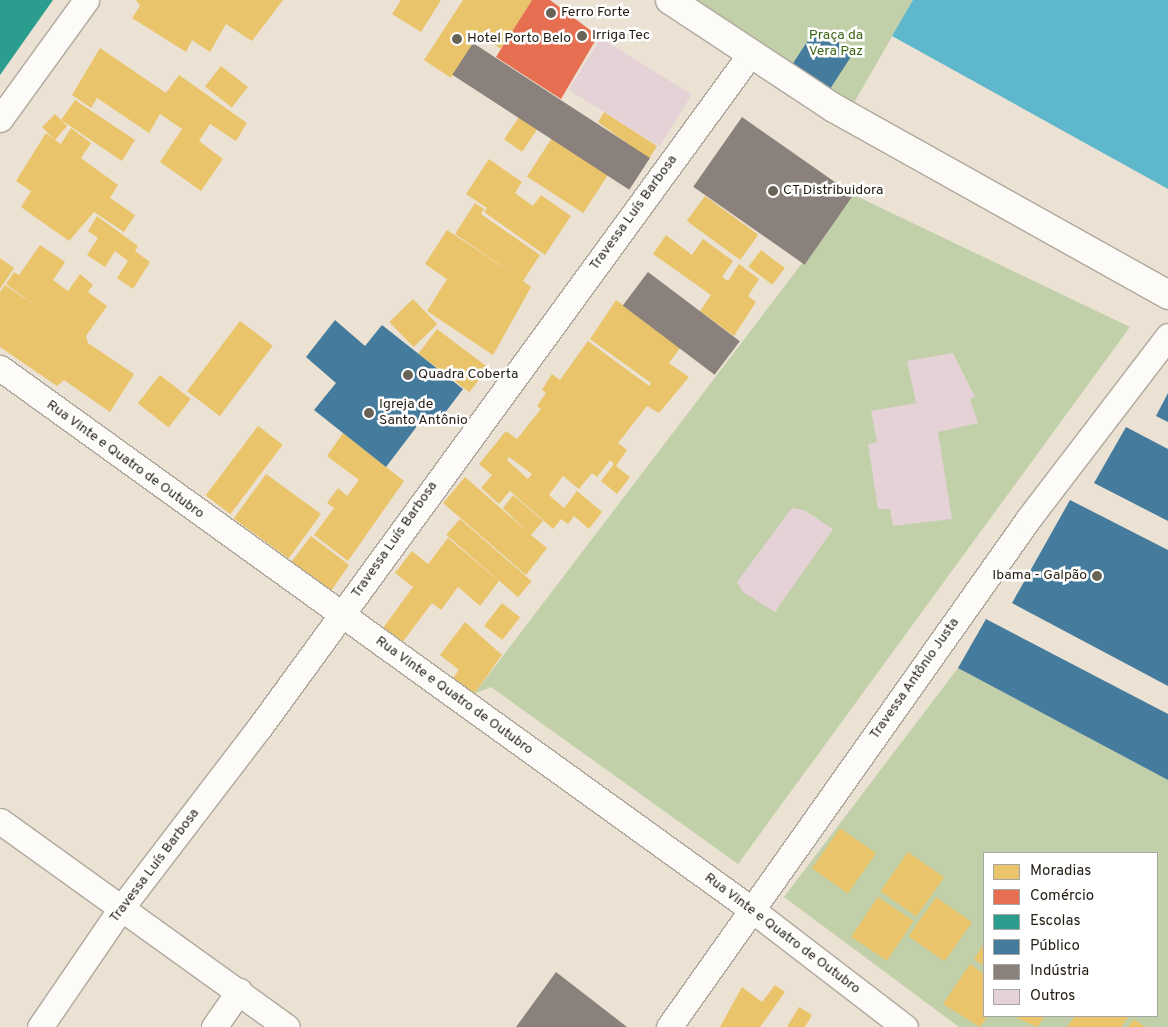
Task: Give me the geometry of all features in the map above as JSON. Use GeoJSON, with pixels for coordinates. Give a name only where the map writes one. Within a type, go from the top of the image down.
{"type":"FeatureCollection","features":[{"type":"Feature","properties":{"kind":"street"},"geometry":{"type":"LineString","coordinates":[[0,119],[86,0]]}},
{"type":"Feature","properties":{"kind":"street"},"geometry":{"type":"LineString","coordinates":[[670,0],[834,108],[1168,295]]}},
{"type":"Feature","properties":{"kind":"street","name":"Travessa Luís Barbosa"},"geometry":{"type":"LineString","coordinates":[[40,1027],[122,907],[341,616],[751,53]]}},
{"type":"Feature","properties":{"kind":"street","name":"Travessa Antônio Justa"},"geometry":{"type":"LineString","coordinates":[[669,1027],[1029,518],[1168,336]]}},
{"type":"Feature","properties":{"kind":"street","name":"Rua Vinte e Quatro de Outubro"},"geometry":{"type":"LineString","coordinates":[[0,368],[341,616],[751,909],[906,1027]]}},
{"type":"Feature","properties":{"kind":"street"},"geometry":{"type":"LineString","coordinates":[[0,821],[287,1027]]}},
{"type":"Feature","properties":{"kind":"street"},"geometry":{"type":"LineString","coordinates":[[214,1027],[239,991]]}},
{"type":"Feature","properties":{"kind":"green space","name":"Praça da Vera Paz"},"geometry":{"type":"Polygon","coordinates":[[[687,0],[913,0],[851,108],[687,0]]]}},
{"type":"Feature","properties":{"kind":"green space"},"geometry":{"type":"Polygon","coordinates":[[[854,195],[1130,327],[738,864],[491,687],[474,694],[854,195]]]}},
{"type":"Feature","properties":{"kind":"green space"},"geometry":{"type":"Polygon","coordinates":[[[958,668],[1168,780],[1168,1027],[959,1027],[784,897],[958,668]]]}},
{"type":"Feature","properties":{"kind":"water"},"geometry":{"type":"Polygon","coordinates":[[[913,0],[1168,0],[1168,189],[892,36],[913,0]]]}},
{"type":"Feature","properties":{"kind":"building: Moradias"},"geometry":{"type":"Polygon","coordinates":[[[136,0],[283,0],[252,41],[226,24],[210,52],[192,40],[186,52],[132,18],[140,6],[136,0]]]}},
{"type":"Feature","properties":{"kind":"building: Moradias"},"geometry":{"type":"Polygon","coordinates":[[[401,0],[441,0],[421,32],[392,14],[401,0]]]}},
{"type":"Feature","properties":{"kind":"building: Moradias","name":"Hotel Porto Belo"},"geometry":{"type":"Polygon","coordinates":[[[463,0],[532,0],[501,49],[479,34],[451,78],[424,60],[463,0]]]}},
{"type":"Feature","properties":{"kind":"building: Moradias"},"geometry":{"type":"Polygon","coordinates":[[[100,48],[166,93],[179,75],[247,123],[236,141],[210,124],[199,141],[223,159],[201,191],[160,162],[182,129],[160,114],[149,133],[97,98],[91,108],[72,95],[100,48]]]}},
{"type":"Feature","properties":{"kind":"building: Moradias"},"geometry":{"type":"Polygon","coordinates":[[[221,66],[248,87],[232,107],[205,86],[221,66]]]}},
{"type":"Feature","properties":{"kind":"building: Moradias"},"geometry":{"type":"Polygon","coordinates":[[[75,100],[135,140],[122,161],[61,120],[75,100]]]}},
{"type":"Feature","properties":{"kind":"building: Moradias"},"geometry":{"type":"Polygon","coordinates":[[[604,112],[657,146],[649,159],[598,122],[604,112]]]}},
{"type":"Feature","properties":{"kind":"building: Moradias"},"geometry":{"type":"Polygon","coordinates":[[[55,114],[67,126],[55,140],[42,127],[55,114]]]}},
{"type":"Feature","properties":{"kind":"building: Moradias"},"geometry":{"type":"Polygon","coordinates":[[[519,117],[537,129],[522,152],[504,139],[519,117]]]}},
{"type":"Feature","properties":{"kind":"building: Moradias"},"geometry":{"type":"Polygon","coordinates":[[[71,128],[91,143],[81,158],[118,185],[110,198],[135,215],[124,232],[94,212],[69,241],[21,207],[31,191],[16,181],[46,133],[61,144],[71,128]]]}},
{"type":"Feature","properties":{"kind":"building: Moradias"},"geometry":{"type":"Polygon","coordinates":[[[552,138],[608,174],[583,213],[527,177],[552,138]]]}},
{"type":"Feature","properties":{"kind":"building: Moradias"},"geometry":{"type":"Polygon","coordinates":[[[489,159],[522,182],[515,193],[533,206],[541,195],[571,216],[545,255],[484,212],[487,208],[466,194],[489,159]]]}},
{"type":"Feature","properties":{"kind":"building: Moradias"},"geometry":{"type":"Polygon","coordinates":[[[705,196],[758,235],[740,260],[687,221],[705,196]]]}},
{"type":"Feature","properties":{"kind":"building: Moradias"},"geometry":{"type":"Polygon","coordinates":[[[475,203],[484,209],[481,214],[540,255],[523,281],[531,287],[493,355],[427,311],[447,279],[425,264],[447,230],[518,277],[455,234],[475,203]]]}},
{"type":"Feature","properties":{"kind":"building: Moradias"},"geometry":{"type":"Polygon","coordinates":[[[97,216],[138,246],[135,251],[150,262],[133,289],[117,278],[128,261],[115,251],[105,267],[87,255],[98,238],[88,231],[97,216]]]}},
{"type":"Feature","properties":{"kind":"building: Moradias"},"geometry":{"type":"Polygon","coordinates":[[[666,235],[692,255],[703,239],[733,261],[722,277],[728,281],[739,264],[759,279],[748,296],[756,302],[734,336],[700,311],[711,295],[653,254],[666,235]]]}},
{"type":"Feature","properties":{"kind":"building: Moradias"},"geometry":{"type":"Polygon","coordinates":[[[40,245],[65,262],[53,280],[68,291],[80,274],[93,285],[88,292],[107,306],[86,336],[88,343],[134,374],[110,412],[64,380],[57,386],[0,347],[0,292],[5,285],[36,306],[6,284],[14,272],[19,275],[40,245]]]}},
{"type":"Feature","properties":{"kind":"building: Moradias"},"geometry":{"type":"Polygon","coordinates":[[[761,250],[785,268],[772,285],[748,267],[761,250]]]}},
{"type":"Feature","properties":{"kind":"building: Moradias"},"geometry":{"type":"Polygon","coordinates":[[[0,258],[14,268],[0,289],[0,258]]]}},
{"type":"Feature","properties":{"kind":"building: Moradias"},"geometry":{"type":"Polygon","coordinates":[[[413,299],[437,324],[414,347],[389,322],[413,299]]]}},
{"type":"Feature","properties":{"kind":"building: Moradias"},"geometry":{"type":"Polygon","coordinates":[[[616,300],[680,348],[669,363],[689,377],[659,413],[647,406],[618,443],[627,450],[616,466],[630,477],[617,494],[601,481],[614,464],[610,460],[597,477],[592,473],[579,489],[563,476],[549,495],[564,508],[577,491],[602,512],[589,529],[574,516],[568,524],[561,519],[553,529],[510,491],[499,504],[481,488],[492,475],[479,464],[506,431],[517,439],[541,409],[537,406],[546,393],[542,390],[552,374],[560,380],[588,341],[649,386],[651,383],[590,339],[616,300]],[[509,457],[507,460],[528,479],[532,474],[509,457]]]}},
{"type":"Feature","properties":{"kind":"building: Moradias"},"geometry":{"type":"Polygon","coordinates":[[[240,321],[273,346],[220,416],[187,391],[240,321]]]}},
{"type":"Feature","properties":{"kind":"building: Moradias"},"geometry":{"type":"Polygon","coordinates":[[[437,329],[488,368],[469,392],[418,354],[437,329]]]}},
{"type":"Feature","properties":{"kind":"building: Moradias"},"geometry":{"type":"Polygon","coordinates":[[[160,375],[191,399],[169,427],[138,403],[160,375]]]}},
{"type":"Feature","properties":{"kind":"building: Moradias"},"geometry":{"type":"Polygon","coordinates":[[[258,426],[283,445],[230,514],[206,495],[258,426]]]}},
{"type":"Feature","properties":{"kind":"building: Moradias"},"geometry":{"type":"Polygon","coordinates":[[[343,433],[404,481],[348,561],[314,535],[334,508],[327,503],[338,488],[347,496],[359,480],[327,456],[343,433]]]}},
{"type":"Feature","properties":{"kind":"building: Moradias"},"geometry":{"type":"Polygon","coordinates":[[[266,474],[321,514],[289,558],[234,518],[266,474]]]}},
{"type":"Feature","properties":{"kind":"building: Moradias"},"geometry":{"type":"Polygon","coordinates":[[[465,477],[528,532],[503,508],[513,495],[543,521],[531,535],[547,548],[526,575],[443,503],[465,477]]]}},
{"type":"Feature","properties":{"kind":"building: Moradias"},"geometry":{"type":"Polygon","coordinates":[[[460,519],[532,581],[518,597],[446,535],[460,519]]]}},
{"type":"Feature","properties":{"kind":"building: Moradias"},"geometry":{"type":"Polygon","coordinates":[[[311,536],[349,565],[329,594],[286,569],[311,536]]]}},
{"type":"Feature","properties":{"kind":"building: Moradias"},"geometry":{"type":"Polygon","coordinates":[[[448,538],[499,581],[480,606],[458,587],[441,610],[432,603],[402,643],[383,628],[413,587],[395,573],[412,551],[428,564],[448,538]]]}},
{"type":"Feature","properties":{"kind":"building: Moradias"},"geometry":{"type":"Polygon","coordinates":[[[502,603],[520,617],[502,640],[484,626],[502,603]]]}},
{"type":"Feature","properties":{"kind":"building: Moradias"},"geometry":{"type":"Polygon","coordinates":[[[465,622],[502,655],[474,694],[453,678],[459,670],[440,655],[465,622]]]}},
{"type":"Feature","properties":{"kind":"building: Moradias"},"geometry":{"type":"Polygon","coordinates":[[[840,828],[876,853],[848,893],[812,868],[840,828]]]}},
{"type":"Feature","properties":{"kind":"building: Moradias"},"geometry":{"type":"Polygon","coordinates":[[[908,852],[944,877],[917,917],[880,891],[908,852]]]}},
{"type":"Feature","properties":{"kind":"building: Moradias"},"geometry":{"type":"Polygon","coordinates":[[[878,897],[914,921],[887,961],[851,937],[878,897]]]}},
{"type":"Feature","properties":{"kind":"building: Moradias"},"geometry":{"type":"Polygon","coordinates":[[[936,897],[972,922],[945,962],[908,936],[936,897]]]}},
{"type":"Feature","properties":{"kind":"building: Moradias"},"geometry":{"type":"Polygon","coordinates":[[[983,946],[983,965],[974,959],[983,946]]]}},
{"type":"Feature","properties":{"kind":"building: Moradias"},"geometry":{"type":"Polygon","coordinates":[[[970,964],[983,973],[983,1017],[987,1017],[980,1027],[943,1004],[970,964]]]}},
{"type":"Feature","properties":{"kind":"building: Moradias"},"geometry":{"type":"Polygon","coordinates":[[[775,985],[785,992],[760,1027],[720,1027],[742,987],[762,1002],[775,985]]]}},
{"type":"Feature","properties":{"kind":"building: Moradias"},"geometry":{"type":"Polygon","coordinates":[[[799,1007],[812,1015],[805,1027],[787,1027],[799,1007]]]}},
{"type":"Feature","properties":{"kind":"building: Moradias"},"geometry":{"type":"Polygon","coordinates":[[[1015,1017],[1044,1017],[1037,1027],[1015,1017]]]}},
{"type":"Feature","properties":{"kind":"building: Moradias"},"geometry":{"type":"Polygon","coordinates":[[[1074,1017],[1128,1017],[1121,1027],[1067,1027],[1074,1017]]]}},
{"type":"Feature","properties":{"kind":"building: Moradias"},"geometry":{"type":"Polygon","coordinates":[[[1134,1019],[1145,1027],[1128,1027],[1134,1019]]]}},
{"type":"Feature","properties":{"kind":"building: Comércio"},"geometry":{"type":"Polygon","coordinates":[[[532,0],[550,0],[598,36],[561,99],[496,57],[532,0]]]}},
{"type":"Feature","properties":{"kind":"building: Escolas"},"geometry":{"type":"Polygon","coordinates":[[[0,0],[53,0],[0,75],[0,0]]]}},
{"type":"Feature","properties":{"kind":"building: Público"},"geometry":{"type":"Polygon","coordinates":[[[816,28],[854,53],[830,89],[793,64],[816,28]]]}},
{"type":"Feature","properties":{"kind":"building: Público"},"geometry":{"type":"Polygon","coordinates":[[[335,320],[365,346],[382,325],[463,389],[435,426],[424,417],[386,467],[314,410],[336,383],[306,357],[335,320]]]}},
{"type":"Feature","properties":{"kind":"building: Público"},"geometry":{"type":"Polygon","coordinates":[[[1168,393],[1168,422],[1156,416],[1168,393]]]}},
{"type":"Feature","properties":{"kind":"building: Público"},"geometry":{"type":"Polygon","coordinates":[[[1126,427],[1168,449],[1168,521],[1094,483],[1126,427]]]}},
{"type":"Feature","properties":{"kind":"building: Público","name":"Ibama - Galpão"},"geometry":{"type":"Polygon","coordinates":[[[1070,500],[1168,550],[1168,686],[1012,603],[1070,500]]]}},
{"type":"Feature","properties":{"kind":"building: Público","name":"Ibama - Galpão"},"geometry":{"type":"Polygon","coordinates":[[[986,619],[1168,714],[1168,780],[958,668],[986,619]]]}},
{"type":"Feature","properties":{"kind":"building: Indústria"},"geometry":{"type":"Polygon","coordinates":[[[473,43],[650,158],[629,190],[452,75],[473,43]]]}},
{"type":"Feature","properties":{"kind":"building: Indústria","name":"CT Distribuidora"},"geometry":{"type":"Polygon","coordinates":[[[742,117],[853,195],[805,265],[693,187],[742,117]]]}},
{"type":"Feature","properties":{"kind":"building: Indústria"},"geometry":{"type":"Polygon","coordinates":[[[648,272],[740,341],[715,375],[623,306],[648,272]]]}},
{"type":"Feature","properties":{"kind":"building: Indústria"},"geometry":{"type":"Polygon","coordinates":[[[556,972],[627,1027],[516,1027],[556,972]]]}},
{"type":"Feature","properties":{"kind":"building: Outros"},"geometry":{"type":"Polygon","coordinates":[[[601,38],[692,95],[659,146],[569,90],[601,38]]]}},
{"type":"Feature","properties":{"kind":"building: Outros"},"geometry":{"type":"Polygon","coordinates":[[[953,353],[975,397],[970,399],[978,423],[938,432],[952,519],[893,526],[890,509],[878,509],[868,444],[877,442],[871,411],[916,403],[907,361],[953,353]]]}},
{"type":"Feature","properties":{"kind":"building: Outros"},"geometry":{"type":"Polygon","coordinates":[[[792,508],[804,510],[833,529],[775,612],[743,592],[737,582],[792,508]]]}},
{"type":"Feature","properties":{"kind":"place","name":"Ferro Forte"},"geometry":{"type":"Point","coordinates":[551,13]}},
{"type":"Feature","properties":{"kind":"place","name":"Irriga Tec"},"geometry":{"type":"Point","coordinates":[582,36]}},
{"type":"Feature","properties":{"kind":"place","name":"Hotel Porto Belo"},"geometry":{"type":"Point","coordinates":[457,39]}},
{"type":"Feature","properties":{"kind":"place","name":"CT Distribuidora"},"geometry":{"type":"Point","coordinates":[773,191]}},
{"type":"Feature","properties":{"kind":"place","name":"Quadra Coberta"},"geometry":{"type":"Point","coordinates":[408,375]}},
{"type":"Feature","properties":{"kind":"place","name":"Igreja de Santo Antônio"},"geometry":{"type":"Point","coordinates":[369,413]}},
{"type":"Feature","properties":{"kind":"place","name":"Ibama - Galpão"},"geometry":{"type":"Point","coordinates":[1097,576]}}]}
